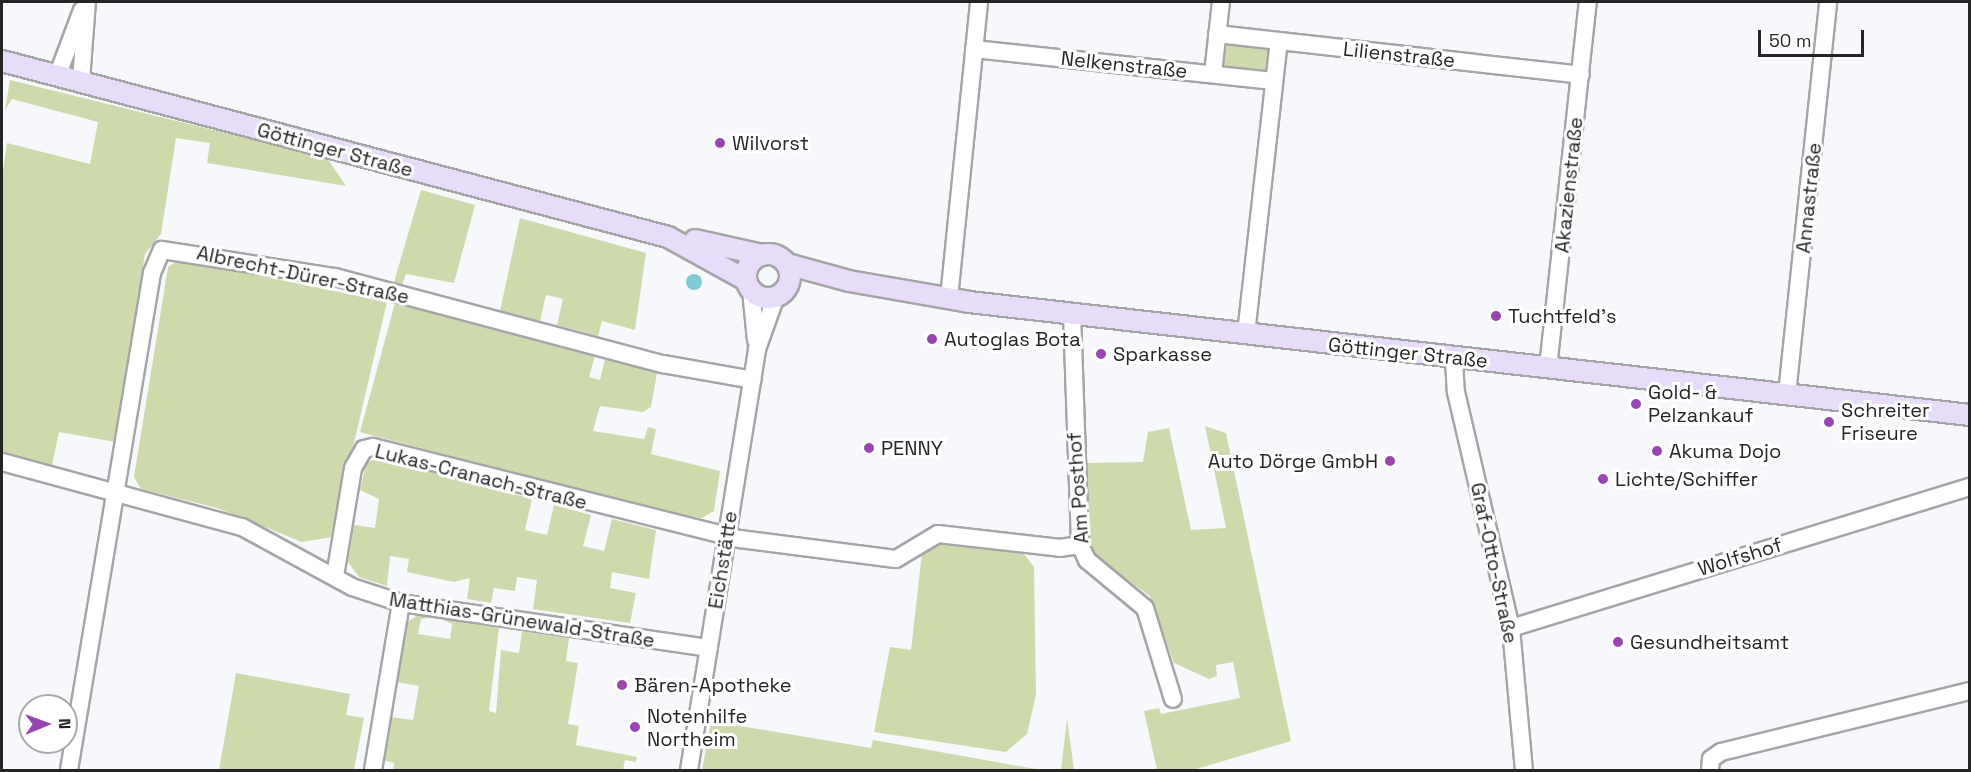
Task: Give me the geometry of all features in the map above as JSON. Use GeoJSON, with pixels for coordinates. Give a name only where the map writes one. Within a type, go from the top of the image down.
{"type":"FeatureCollection","features":[{"type":"Feature","properties":{"kind":"main road","name":"Göttinger Straße"},"geometry":{"type":"LineString","coordinates":[[2,61],[668,237],[762,255],[849,281],[1072,315],[1970,415]]}},
{"type":"Feature","properties":{"kind":"main road","name":"Göttinger Straße"},"geometry":{"type":"LineString","coordinates":[[668,237],[749,285],[765,298],[782,291],[849,281]]}},
{"type":"Feature","properties":{"kind":"main road"},"geometry":{"type":"LineString","coordinates":[[749,285],[749,264],[762,255]]}},
{"type":"Feature","properties":{"kind":"main road"},"geometry":{"type":"LineString","coordinates":[[782,291],[787,264]]}},
{"type":"Feature","properties":{"kind":"street"},"geometry":{"type":"LineString","coordinates":[[58,74],[87,2],[81,81]]}},
{"type":"Feature","properties":{"kind":"street"},"geometry":{"type":"LineString","coordinates":[[949,298],[979,2]]}},
{"type":"Feature","properties":{"kind":"street"},"geometry":{"type":"LineString","coordinates":[[1213,74],[1221,2]]}},
{"type":"Feature","properties":{"kind":"street","name":"Akazienstraße"},"geometry":{"type":"LineString","coordinates":[[1548,368],[1588,2]]}},
{"type":"Feature","properties":{"kind":"street","name":"Annastraße"},"geometry":{"type":"LineString","coordinates":[[1787,394],[1828,2]]}},
{"type":"Feature","properties":{"kind":"street","name":"Lilienstraße"},"geometry":{"type":"LineString","coordinates":[[1217,34],[1581,75]]}},
{"type":"Feature","properties":{"kind":"street"},"geometry":{"type":"LineString","coordinates":[[1246,334],[1279,42]]}},
{"type":"Feature","properties":{"kind":"street","name":"Nelkenstraße"},"geometry":{"type":"LineString","coordinates":[[974,48],[1274,81]]}},
{"type":"Feature","properties":{"kind":"street","name":"Albrecht-Dürer-Straße"},"geometry":{"type":"LineString","coordinates":[[116,492],[153,266],[168,249],[335,278],[663,364],[753,380]]}},
{"type":"Feature","properties":{"kind":"street","name":"Eichstätte"},"geometry":{"type":"LineString","coordinates":[[688,771],[757,349],[749,285]]}},
{"type":"Feature","properties":{"kind":"street","name":"Eichstätte"},"geometry":{"type":"LineString","coordinates":[[757,349],[782,291]]}},
{"type":"Feature","properties":{"kind":"street","name":"Am Posthof"},"geometry":{"type":"LineString","coordinates":[[1072,315],[1080,546],[1087,560],[1145,608],[1173,699]]}},
{"type":"Feature","properties":{"kind":"street","name":"Graf-Otto-Straße"},"geometry":{"type":"LineString","coordinates":[[1454,358],[1460,411],[1511,628],[1524,771]]}},
{"type":"Feature","properties":{"kind":"street","name":"Lukas-Cranach-Straße"},"geometry":{"type":"LineString","coordinates":[[335,576],[352,468],[364,448],[374,447],[726,535]]}},
{"type":"Feature","properties":{"kind":"street","name":"Matthias-Grünewald-Straße"},"geometry":{"type":"LineString","coordinates":[[2,462],[242,527],[335,576],[401,603],[709,648]]}},
{"type":"Feature","properties":{"kind":"street","name":"Wolfshof"},"geometry":{"type":"LineString","coordinates":[[1511,628],[1970,487]]}},
{"type":"Feature","properties":{"kind":"street"},"geometry":{"type":"LineString","coordinates":[[69,771],[116,492]]}},
{"type":"Feature","properties":{"kind":"street"},"geometry":{"type":"LineString","coordinates":[[726,535],[896,559],[938,534],[1060,549],[1080,546]]}},
{"type":"Feature","properties":{"kind":"street"},"geometry":{"type":"LineString","coordinates":[[373,771],[401,603]]}},
{"type":"Feature","properties":{"kind":"street"},"geometry":{"type":"LineString","coordinates":[[1710,771],[1711,759],[1721,752],[1970,691]]}},
{"type":"Feature","properties":{"kind":"green space"},"geometry":{"type":"Polygon","coordinates":[[[1227,43],[1270,48],[1267,71],[1224,66],[1227,43]]]}},
{"type":"Feature","properties":{"kind":"green space"},"geometry":{"type":"Polygon","coordinates":[[[10,80],[327,158],[346,186],[207,163],[210,143],[176,138],[161,234],[145,254],[115,442],[59,432],[52,465],[2,451],[2,177],[7,143],[90,164],[98,122],[12,99],[5,110],[10,80]]]}},
{"type":"Feature","properties":{"kind":"green space"},"geometry":{"type":"Polygon","coordinates":[[[421,190],[475,205],[454,283],[406,274],[402,285],[394,282],[421,190]]]}},
{"type":"Feature","properties":{"kind":"green space"},"geometry":{"type":"Polygon","coordinates":[[[520,218],[646,253],[635,330],[602,321],[598,336],[557,325],[563,299],[546,295],[540,321],[500,311],[520,218]]]}},
{"type":"Feature","properties":{"kind":"green space"},"geometry":{"type":"Polygon","coordinates":[[[181,259],[387,302],[332,537],[302,542],[217,508],[141,489],[134,477],[168,267],[181,259]]]}},
{"type":"Feature","properties":{"kind":"green space"},"geometry":{"type":"Polygon","coordinates":[[[395,303],[595,356],[589,377],[600,380],[605,359],[657,373],[651,407],[643,412],[600,406],[593,431],[644,439],[648,427],[656,429],[651,454],[720,471],[714,511],[702,518],[656,510],[360,432],[395,303]]]}},
{"type":"Feature","properties":{"kind":"green space"},"geometry":{"type":"Polygon","coordinates":[[[1205,426],[1226,433],[1291,741],[1193,770],[1157,770],[1144,711],[1159,708],[1161,714],[1240,698],[1233,662],[1216,665],[1217,676],[1209,679],[1174,663],[1150,596],[1094,556],[1086,543],[1084,463],[1143,462],[1148,432],[1169,428],[1191,530],[1226,528],[1205,426]]]}},
{"type":"Feature","properties":{"kind":"green space"},"geometry":{"type":"Polygon","coordinates":[[[377,457],[532,499],[525,530],[547,535],[554,505],[591,515],[583,546],[604,551],[612,519],[656,530],[649,579],[612,572],[610,588],[636,593],[630,623],[533,609],[537,580],[517,577],[515,591],[494,588],[491,603],[467,599],[470,578],[454,582],[407,572],[409,559],[390,556],[387,586],[359,577],[348,562],[354,525],[375,528],[379,499],[360,490],[366,464],[377,457]]]}},
{"type":"Feature","properties":{"kind":"green space"},"geometry":{"type":"Polygon","coordinates":[[[938,544],[1024,554],[1034,567],[1036,695],[1027,734],[1006,752],[874,732],[890,647],[911,650],[922,553],[938,544]]]}},
{"type":"Feature","properties":{"kind":"green space"},"geometry":{"type":"Polygon","coordinates":[[[418,615],[432,617],[421,619],[418,634],[450,639],[452,624],[439,618],[499,628],[489,711],[496,713],[501,650],[519,653],[522,631],[569,638],[566,661],[578,663],[568,724],[579,726],[576,745],[637,757],[636,762],[625,760],[623,770],[393,770],[394,763],[382,760],[390,717],[413,720],[419,686],[396,682],[406,623],[418,615]]]}},
{"type":"Feature","properties":{"kind":"green space"},"geometry":{"type":"Polygon","coordinates":[[[236,673],[350,694],[346,715],[364,718],[354,770],[219,770],[236,673]]]}},
{"type":"Feature","properties":{"kind":"green space"},"geometry":{"type":"Polygon","coordinates":[[[1067,718],[1074,770],[1061,770],[1067,718]]]}},
{"type":"Feature","properties":{"kind":"green space"},"geometry":{"type":"Polygon","coordinates":[[[711,721],[871,748],[873,740],[1041,770],[702,770],[711,721]]]}},
{"type":"Feature","properties":{"kind":"water"},"geometry":{"type":"Polygon","coordinates":[[[694,274],[702,282],[694,290],[686,282],[694,274]]]}},
{"type":"Feature","properties":{"kind":"place","name":"Wilvorst"},"geometry":{"type":"Point","coordinates":[720,143]}},
{"type":"Feature","properties":{"kind":"place","name":"Tuchtfeld's"},"geometry":{"type":"Point","coordinates":[1496,316]}},
{"type":"Feature","properties":{"kind":"place","name":"Autoglas Bota"},"geometry":{"type":"Point","coordinates":[932,339]}},
{"type":"Feature","properties":{"kind":"place","name":"Sparkasse"},"geometry":{"type":"Point","coordinates":[1101,354]}},
{"type":"Feature","properties":{"kind":"place","name":"Gold- & Pelzankauf"},"geometry":{"type":"Point","coordinates":[1636,404]}},
{"type":"Feature","properties":{"kind":"place","name":"Schreiter Friseure"},"geometry":{"type":"Point","coordinates":[1829,422]}},
{"type":"Feature","properties":{"kind":"place","name":"PENNY"},"geometry":{"type":"Point","coordinates":[869,448]}},
{"type":"Feature","properties":{"kind":"place","name":"Akuma Dojo"},"geometry":{"type":"Point","coordinates":[1657,451]}},
{"type":"Feature","properties":{"kind":"place","name":"Auto Dörge GmbH"},"geometry":{"type":"Point","coordinates":[1390,461]}},
{"type":"Feature","properties":{"kind":"place","name":"Lichte/Schiffer"},"geometry":{"type":"Point","coordinates":[1603,479]}},
{"type":"Feature","properties":{"kind":"place","name":"Gesundheitsamt"},"geometry":{"type":"Point","coordinates":[1618,642]}},
{"type":"Feature","properties":{"kind":"place","name":"Bären-Apotheke"},"geometry":{"type":"Point","coordinates":[622,685]}},
{"type":"Feature","properties":{"kind":"place","name":"Notenhilfe Northeim"},"geometry":{"type":"Point","coordinates":[635,727]}}]}
